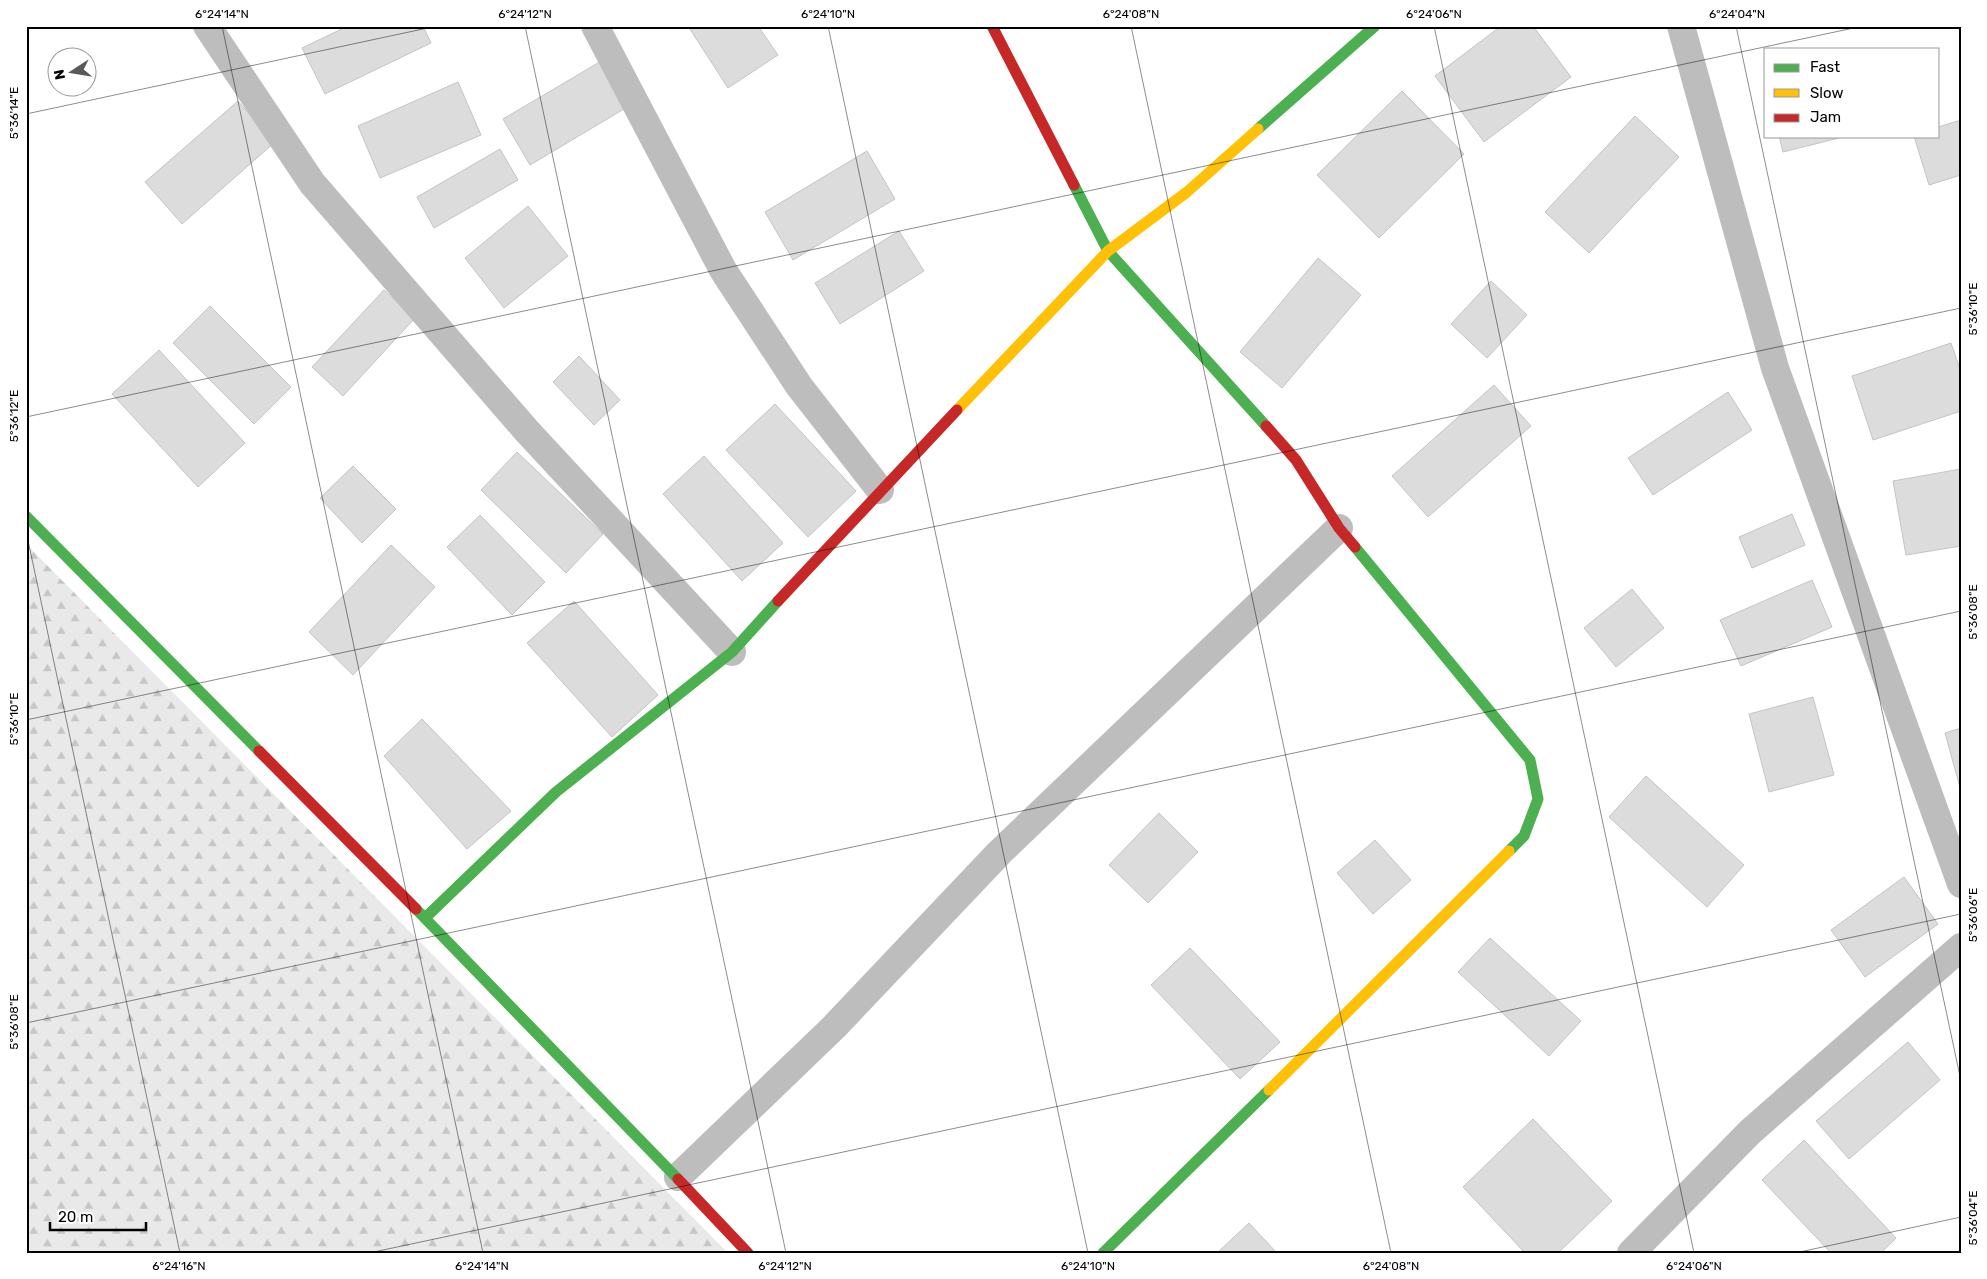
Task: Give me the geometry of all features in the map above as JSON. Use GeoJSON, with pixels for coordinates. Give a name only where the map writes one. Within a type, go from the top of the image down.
{"type":"FeatureCollection","features":[{"type":"Feature","properties":{"kind":"street"},"geometry":{"type":"LineString","coordinates":[[207,26],[318,190],[526,430],[732,652]]}},
{"type":"Feature","properties":{"kind":"street"},"geometry":{"type":"LineString","coordinates":[[595,26],[723,270],[799,386],[880,490]]}},
{"type":"Feature","properties":{"kind":"street"},"geometry":{"type":"LineString","coordinates":[[992,26],[1108,251],[1296,460],[1339,528],[1530,760],[1538,799],[1524,836],[1104,1253]]}},
{"type":"Feature","properties":{"kind":"street"},"geometry":{"type":"LineString","coordinates":[[425,918],[556,792],[732,652],[880,490],[1108,251],[1187,192],[1375,26]]}},
{"type":"Feature","properties":{"kind":"street"},"geometry":{"type":"LineString","coordinates":[[1681,26],[1776,368],[1961,884]]}},
{"type":"Feature","properties":{"kind":"street"},"geometry":{"type":"LineString","coordinates":[[26,516],[425,918],[678,1177],[748,1253]]}},
{"type":"Feature","properties":{"kind":"street"},"geometry":{"type":"LineString","coordinates":[[678,1177],[834,1027],[1000,852],[1339,528]]}},
{"type":"Feature","properties":{"kind":"street"},"geometry":{"type":"LineString","coordinates":[[1631,1253],[1750,1132],[1961,947]]}},
{"type":"Feature","properties":{"kind":"green space"},"geometry":{"type":"Polygon","coordinates":[[[26,544],[728,1253],[26,1253],[26,544]]]}},
{"type":"Feature","properties":{"kind":"building"},"geometry":{"type":"Polygon","coordinates":[[[348,26],[423,26],[431,43],[325,94],[302,48],[348,26]]]}},
{"type":"Feature","properties":{"kind":"building"},"geometry":{"type":"Polygon","coordinates":[[[688,26],[758,26],[778,55],[728,88],[688,26]]]}},
{"type":"Feature","properties":{"kind":"building"},"geometry":{"type":"Polygon","coordinates":[[[1501,26],[1533,26],[1571,77],[1484,142],[1435,76],[1501,26]]]}},
{"type":"Feature","properties":{"kind":"building"},"geometry":{"type":"Polygon","coordinates":[[[603,60],[629,106],[530,165],[503,119],[603,60]]]}},
{"type":"Feature","properties":{"kind":"building"},"geometry":{"type":"Polygon","coordinates":[[[458,82],[481,135],[380,178],[358,126],[458,82]]]}},
{"type":"Feature","properties":{"kind":"building"},"geometry":{"type":"Polygon","coordinates":[[[1402,91],[1464,154],[1379,238],[1317,175],[1402,91]]]}},
{"type":"Feature","properties":{"kind":"building"},"geometry":{"type":"Polygon","coordinates":[[[238,101],[274,143],[182,224],[145,182],[238,101]]]}},
{"type":"Feature","properties":{"kind":"building"},"geometry":{"type":"Polygon","coordinates":[[[1635,116],[1679,157],[1589,253],[1545,212],[1635,116]]]}},
{"type":"Feature","properties":{"kind":"building"},"geometry":{"type":"Polygon","coordinates":[[[1961,120],[1961,175],[1929,185],[1915,138],[1940,138],[1940,126],[1961,120]]]}},
{"type":"Feature","properties":{"kind":"building"},"geometry":{"type":"Polygon","coordinates":[[[1780,138],[1839,138],[1783,152],[1780,138]]]}},
{"type":"Feature","properties":{"kind":"building"},"geometry":{"type":"Polygon","coordinates":[[[500,149],[518,180],[434,228],[417,197],[500,149]]]}},
{"type":"Feature","properties":{"kind":"building"},"geometry":{"type":"Polygon","coordinates":[[[867,151],[895,199],[793,260],[765,212],[867,151]]]}},
{"type":"Feature","properties":{"kind":"building"},"geometry":{"type":"Polygon","coordinates":[[[528,206],[568,256],[504,308],[465,258],[528,206]]]}},
{"type":"Feature","properties":{"kind":"building"},"geometry":{"type":"Polygon","coordinates":[[[899,231],[924,271],[840,324],[815,283],[899,231]]]}},
{"type":"Feature","properties":{"kind":"building"},"geometry":{"type":"Polygon","coordinates":[[[1318,258],[1361,295],[1282,388],[1240,352],[1318,258]]]}},
{"type":"Feature","properties":{"kind":"building"},"geometry":{"type":"Polygon","coordinates":[[[1491,281],[1527,315],[1487,358],[1451,324],[1491,281]]]}},
{"type":"Feature","properties":{"kind":"building"},"geometry":{"type":"Polygon","coordinates":[[[384,290],[415,318],[343,396],[312,367],[384,290]]]}},
{"type":"Feature","properties":{"kind":"building"},"geometry":{"type":"Polygon","coordinates":[[[210,306],[291,387],[254,424],[173,343],[210,306]]]}},
{"type":"Feature","properties":{"kind":"building"},"geometry":{"type":"Polygon","coordinates":[[[1951,343],[1961,372],[1961,411],[1873,440],[1852,376],[1951,343]]]}},
{"type":"Feature","properties":{"kind":"building"},"geometry":{"type":"Polygon","coordinates":[[[159,350],[245,443],[198,487],[112,394],[159,350]]]}},
{"type":"Feature","properties":{"kind":"building"},"geometry":{"type":"Polygon","coordinates":[[[579,356],[620,400],[594,425],[553,382],[579,356]]]}},
{"type":"Feature","properties":{"kind":"building"},"geometry":{"type":"Polygon","coordinates":[[[1494,385],[1531,426],[1428,517],[1392,476],[1494,385]]]}},
{"type":"Feature","properties":{"kind":"building"},"geometry":{"type":"Polygon","coordinates":[[[1728,392],[1752,430],[1653,495],[1628,458],[1728,392]]]}},
{"type":"Feature","properties":{"kind":"building"},"geometry":{"type":"Polygon","coordinates":[[[775,404],[856,491],[808,537],[726,450],[775,404]]]}},
{"type":"Feature","properties":{"kind":"building"},"geometry":{"type":"Polygon","coordinates":[[[517,452],[603,534],[566,573],[481,490],[517,452]]]}},
{"type":"Feature","properties":{"kind":"building"},"geometry":{"type":"Polygon","coordinates":[[[704,456],[783,543],[742,581],[663,494],[704,456]]]}},
{"type":"Feature","properties":{"kind":"building"},"geometry":{"type":"Polygon","coordinates":[[[353,466],[396,509],[362,543],[320,498],[353,466]]]}},
{"type":"Feature","properties":{"kind":"building"},"geometry":{"type":"Polygon","coordinates":[[[1961,469],[1961,546],[1906,555],[1893,481],[1961,469]]]}},
{"type":"Feature","properties":{"kind":"building"},"geometry":{"type":"Polygon","coordinates":[[[1792,514],[1805,545],[1752,568],[1739,537],[1792,514]]]}},
{"type":"Feature","properties":{"kind":"building"},"geometry":{"type":"Polygon","coordinates":[[[480,515],[545,582],[512,615],[447,547],[480,515]]]}},
{"type":"Feature","properties":{"kind":"building"},"geometry":{"type":"Polygon","coordinates":[[[391,545],[435,587],[353,675],[309,632],[391,545]]]}},
{"type":"Feature","properties":{"kind":"building"},"geometry":{"type":"Polygon","coordinates":[[[1812,580],[1832,627],[1741,666],[1720,620],[1812,580]]]}},
{"type":"Feature","properties":{"kind":"building"},"geometry":{"type":"Polygon","coordinates":[[[1632,589],[1664,628],[1616,667],[1584,628],[1632,589]]]}},
{"type":"Feature","properties":{"kind":"building"},"geometry":{"type":"Polygon","coordinates":[[[574,601],[658,695],[612,737],[527,643],[574,601]]]}},
{"type":"Feature","properties":{"kind":"building"},"geometry":{"type":"Polygon","coordinates":[[[1813,697],[1834,775],[1769,792],[1749,714],[1813,697]]]}},
{"type":"Feature","properties":{"kind":"building"},"geometry":{"type":"Polygon","coordinates":[[[422,719],[511,811],[467,849],[384,756],[422,719]]]}},
{"type":"Feature","properties":{"kind":"building"},"geometry":{"type":"Polygon","coordinates":[[[1961,728],[1961,791],[1945,733],[1961,728]]]}},
{"type":"Feature","properties":{"kind":"building"},"geometry":{"type":"Polygon","coordinates":[[[1646,776],[1744,865],[1707,907],[1609,817],[1646,776]]]}},
{"type":"Feature","properties":{"kind":"building"},"geometry":{"type":"Polygon","coordinates":[[[1159,813],[1198,852],[1148,903],[1109,865],[1159,813]]]}},
{"type":"Feature","properties":{"kind":"building"},"geometry":{"type":"Polygon","coordinates":[[[1375,840],[1411,880],[1373,914],[1337,873],[1375,840]]]}},
{"type":"Feature","properties":{"kind":"building"},"geometry":{"type":"Polygon","coordinates":[[[1904,877],[1938,924],[1865,977],[1831,930],[1904,877]]]}},
{"type":"Feature","properties":{"kind":"building"},"geometry":{"type":"Polygon","coordinates":[[[1490,938],[1581,1021],[1549,1056],[1458,972],[1490,938]]]}},
{"type":"Feature","properties":{"kind":"building"},"geometry":{"type":"Polygon","coordinates":[[[1190,948],[1280,1042],[1240,1079],[1151,985],[1190,948]]]}},
{"type":"Feature","properties":{"kind":"building"},"geometry":{"type":"Polygon","coordinates":[[[1908,1042],[1940,1080],[1849,1159],[1816,1121],[1908,1042]]]}},
{"type":"Feature","properties":{"kind":"building"},"geometry":{"type":"Polygon","coordinates":[[[1533,1119],[1612,1201],[1558,1253],[1525,1253],[1463,1187],[1533,1119]]]}},
{"type":"Feature","properties":{"kind":"building"},"geometry":{"type":"Polygon","coordinates":[[[1804,1140],[1896,1238],[1881,1253],[1831,1253],[1762,1180],[1804,1140]]]}},
{"type":"Feature","properties":{"kind":"building"},"geometry":{"type":"Polygon","coordinates":[[[1249,1223],[1277,1253],[1217,1253],[1249,1223]]]}},
{"type":"Feature","properties":{"kind":"traffic: fast"},"geometry":{"type":"LineString","coordinates":[[1258,129],[1375,26]]}},
{"type":"Feature","properties":{"kind":"traffic: fast"},"geometry":{"type":"LineString","coordinates":[[1074,185],[1108,251],[1266,426]]}},
{"type":"Feature","properties":{"kind":"traffic: fast"},"geometry":{"type":"LineString","coordinates":[[26,516],[259,751]]}},
{"type":"Feature","properties":{"kind":"traffic: fast"},"geometry":{"type":"LineString","coordinates":[[1355,547],[1530,760],[1538,799],[1524,836],[1509,851]]}},
{"type":"Feature","properties":{"kind":"traffic: fast"},"geometry":{"type":"LineString","coordinates":[[425,918],[556,792],[732,652],[778,601]]}},
{"type":"Feature","properties":{"kind":"traffic: fast"},"geometry":{"type":"LineString","coordinates":[[416,909],[678,1179]]}},
{"type":"Feature","properties":{"kind":"traffic: fast"},"geometry":{"type":"LineString","coordinates":[[1103,1253],[1269,1090]]}},
{"type":"Feature","properties":{"kind":"traffic: slow"},"geometry":{"type":"LineString","coordinates":[[957,410],[1108,251],[1187,192],[1258,129]]}},
{"type":"Feature","properties":{"kind":"traffic: slow"},"geometry":{"type":"LineString","coordinates":[[1269,1090],[1509,851]]}},
{"type":"Feature","properties":{"kind":"traffic: jam"},"geometry":{"type":"LineString","coordinates":[[992,26],[1074,185]]}},
{"type":"Feature","properties":{"kind":"traffic: jam"},"geometry":{"type":"LineString","coordinates":[[778,601],[957,410]]}},
{"type":"Feature","properties":{"kind":"traffic: jam"},"geometry":{"type":"LineString","coordinates":[[1266,426],[1296,460],[1339,528],[1355,547]]}},
{"type":"Feature","properties":{"kind":"traffic: jam"},"geometry":{"type":"LineString","coordinates":[[259,751],[416,909]]}},
{"type":"Feature","properties":{"kind":"traffic: jam"},"geometry":{"type":"LineString","coordinates":[[678,1179],[748,1253]]}}]}
